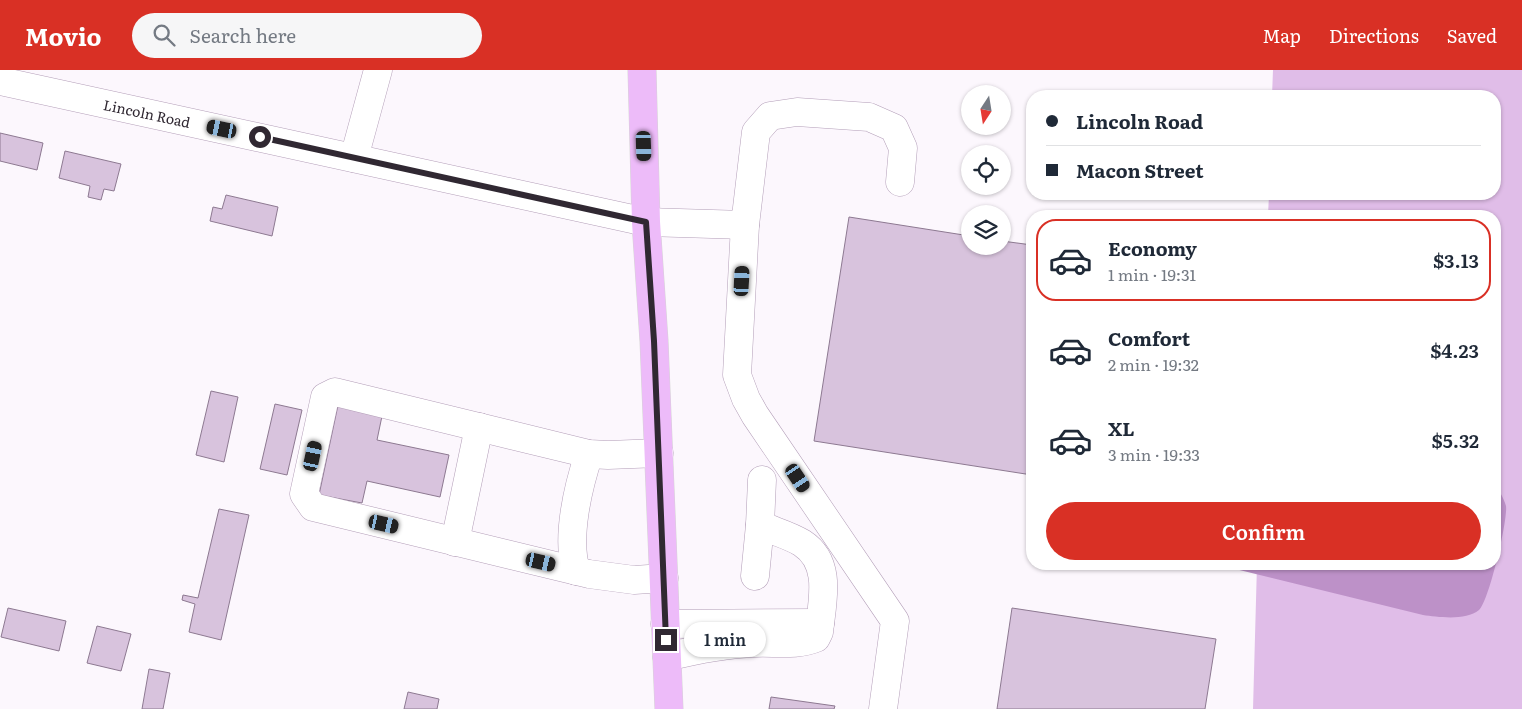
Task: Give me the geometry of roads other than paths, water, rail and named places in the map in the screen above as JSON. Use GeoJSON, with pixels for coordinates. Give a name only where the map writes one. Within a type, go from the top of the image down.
{"type":"FeatureCollection","features":[{"type":"Feature","properties":{"kind":"main road"},"geometry":{"type":"LineString","coordinates":[[642,70],[646,222],[659,453],[669,709]]}},
{"type":"Feature","properties":{"kind":"street"},"geometry":{"type":"LineString","coordinates":[[354,158],[378,70]]}},
{"type":"Feature","properties":{"kind":"street","name":"Lincoln Road"},"geometry":{"type":"LineString","coordinates":[[0,81],[37,79],[354,158],[646,222],[745,225]]}},
{"type":"Feature","properties":{"kind":"street"},"geometry":{"type":"LineString","coordinates":[[882,709],[895,621],[755,415],[746,400],[737,375],[745,225],[756,132],[770,116],[797,112],[869,117],[894,128],[904,148],[900,182]]}},
{"type":"Feature","properties":{"kind":"street"},"geometry":{"type":"LineString","coordinates":[[659,453],[589,454],[334,392],[325,398],[304,494],[313,507],[576,571],[634,580],[664,578]]}},
{"type":"Feature","properties":{"kind":"street"},"geometry":{"type":"LineString","coordinates":[[455,542],[478,427]]}},
{"type":"Feature","properties":{"kind":"street"},"geometry":{"type":"LineString","coordinates":[[576,571],[572,558],[572,537],[581,479],[589,454]]}},
{"type":"Feature","properties":{"kind":"street"},"geometry":{"type":"LineString","coordinates":[[755,576],[762,480]]}},
{"type":"Feature","properties":{"kind":"street"},"geometry":{"type":"LineString","coordinates":[[667,657],[694,651],[753,643],[801,643],[816,638],[819,632],[823,576],[818,562],[814,555],[802,544],[760,525]]}},
{"type":"Feature","properties":{"kind":"street"},"geometry":{"type":"LineString","coordinates":[[666,624],[820,622]]}}]}
